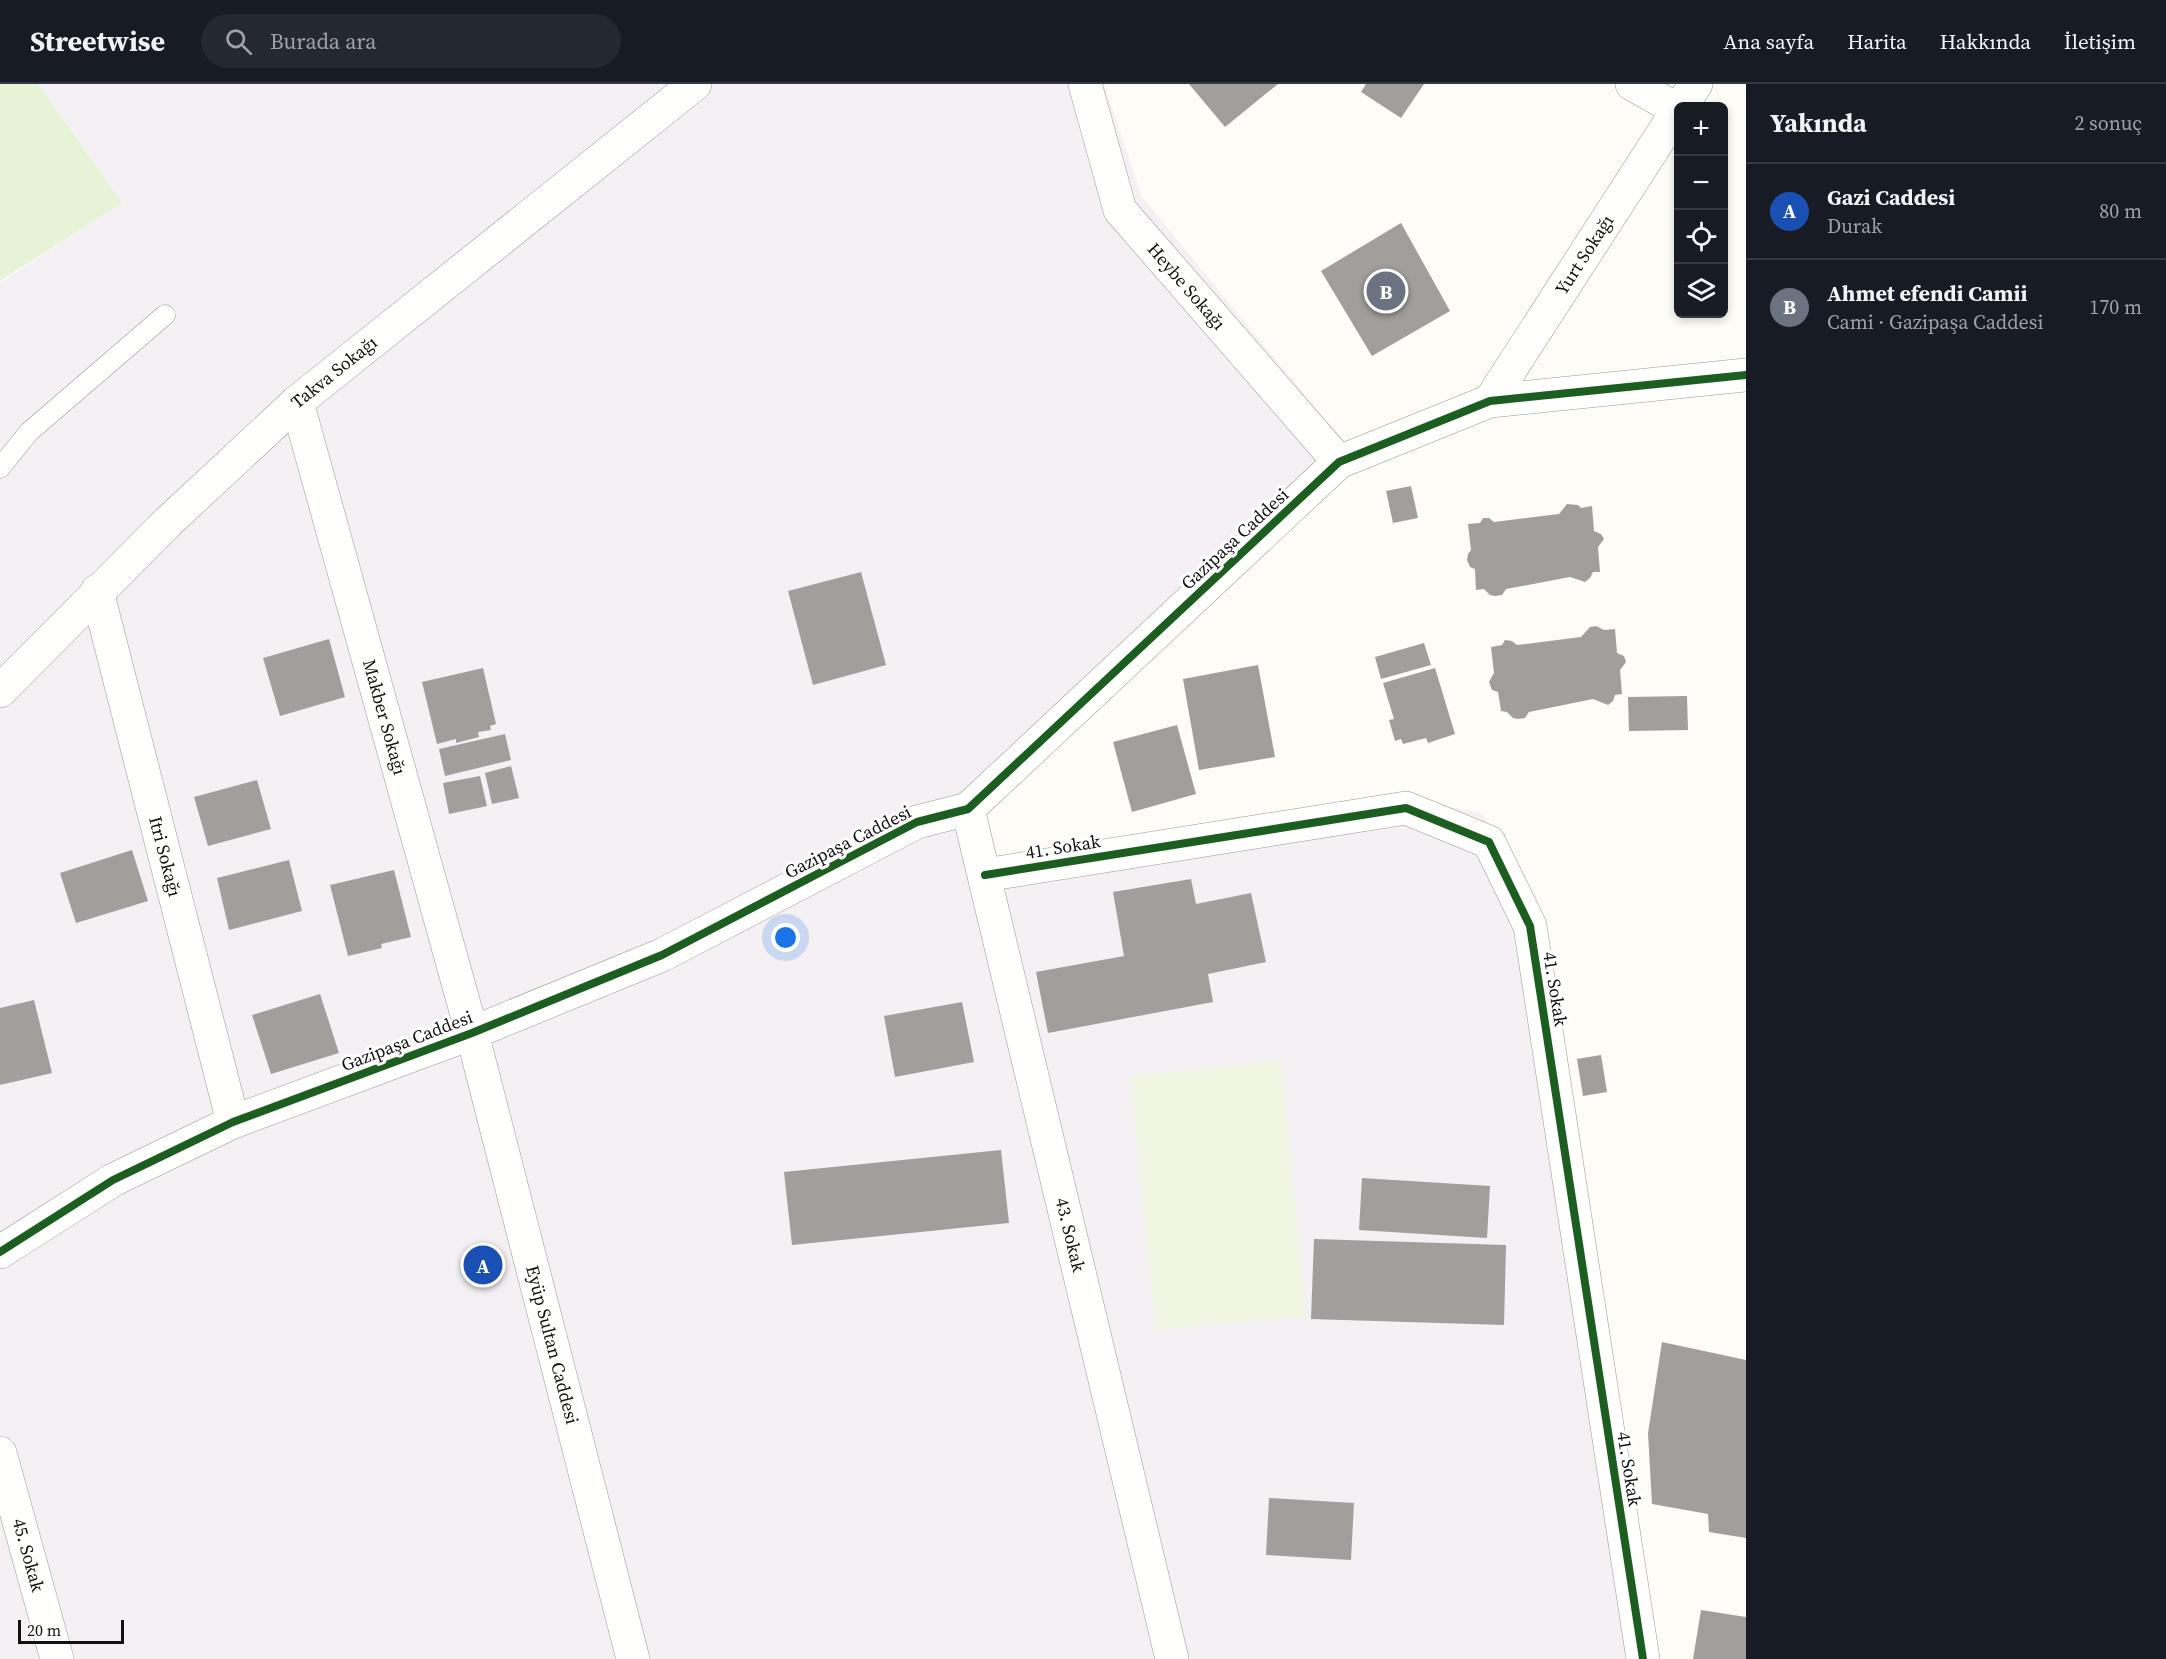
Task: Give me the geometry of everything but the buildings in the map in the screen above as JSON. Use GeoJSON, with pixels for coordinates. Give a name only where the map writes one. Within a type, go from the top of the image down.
{"type":"FeatureCollection","features":[{"type":"Feature","properties":{"kind":"street","name":"Takva Sokağı"},"geometry":{"type":"LineString","coordinates":[[0,691],[97,591],[297,402],[695,84]]}},
{"type":"Feature","properties":{"kind":"street","name":"Heybe Sokağı"},"geometry":{"type":"LineString","coordinates":[[1085,84],[1120,210],[1340,462]]}},
{"type":"Feature","properties":{"kind":"street"},"geometry":{"type":"LineString","coordinates":[[1632,84],[1674,106]]}},
{"type":"Feature","properties":{"kind":"street","name":"Yurt Sokağı"},"geometry":{"type":"LineString","coordinates":[[1684,102],[1696,84]]}},
{"type":"Feature","properties":{"kind":"street","name":"Yurt Sokağı"},"geometry":{"type":"LineString","coordinates":[[1490,401],[1674,117]]}},
{"type":"Feature","properties":{"kind":"street","name":"Gazipaşa Caddesi"},"geometry":{"type":"LineString","coordinates":[[0,1252],[113,1180],[233,1122],[472,1033],[662,955],[917,822],[968,809],[1340,462],[1490,401],[1746,375]]}},
{"type":"Feature","properties":{"kind":"street","name":"Makber Sokağı"},"geometry":{"type":"LineString","coordinates":[[297,402],[472,1033]]}},
{"type":"Feature","properties":{"kind":"street","name":"Itri Sokağı"},"geometry":{"type":"LineString","coordinates":[[97,591],[233,1122]]}},
{"type":"Feature","properties":{"kind":"street","name":"41. Sokak"},"geometry":{"type":"LineString","coordinates":[[985,875],[1406,808],[1489,842],[1530,926],[1643,1659]]}},
{"type":"Feature","properties":{"kind":"street","name":"43. Sokak"},"geometry":{"type":"LineString","coordinates":[[968,809],[1172,1659]]}},
{"type":"Feature","properties":{"kind":"street","name":"Eyüp Sultan Caddesi"},"geometry":{"type":"LineString","coordinates":[[472,1033],[633,1659]]}},
{"type":"Feature","properties":{"kind":"street","name":"45. Sokak"},"geometry":{"type":"LineString","coordinates":[[0,1453],[57,1659]]}},
{"type":"Feature","properties":{"kind":"lane"},"geometry":{"type":"LineString","coordinates":[[0,468],[29,432],[165,315]]}},
{"type":"Feature","properties":{"kind":"shaded area"},"geometry":{"type":"Polygon","coordinates":[[[38,84],[1104,84],[1142,197],[1359,461],[984,808],[1000,864],[1397,797],[1481,813],[1536,894],[1652,1659],[0,1659],[0,283],[122,203],[38,84]]]}},
{"type":"Feature","properties":{"kind":"green space"},"geometry":{"type":"Polygon","coordinates":[[[0,84],[38,84],[122,203],[0,281],[0,84]]]}},
{"type":"Feature","properties":{"kind":"green space"},"geometry":{"type":"Polygon","coordinates":[[[1281,1061],[1306,1316],[1156,1330],[1131,1076],[1281,1061]]]}},
{"type":"Feature","properties":{"kind":"cycle path"},"geometry":{"type":"LineString","coordinates":[[0,1252],[113,1180],[233,1122],[472,1033],[662,955],[917,822],[968,809],[1339,462],[1490,401],[1746,375]]}},
{"type":"Feature","properties":{"kind":"cycle path"},"geometry":{"type":"LineString","coordinates":[[985,875],[1406,808],[1489,842],[1530,926],[1643,1659]]}},
{"type":"Feature","properties":{"kind":"place","name":"Ahmet efendi Camii"},"geometry":{"type":"Point","coordinates":[1386,291]}},
{"type":"Feature","properties":{"kind":"place","name":"Gazi Caddesi"},"geometry":{"type":"Point","coordinates":[483,1265]}}]}
